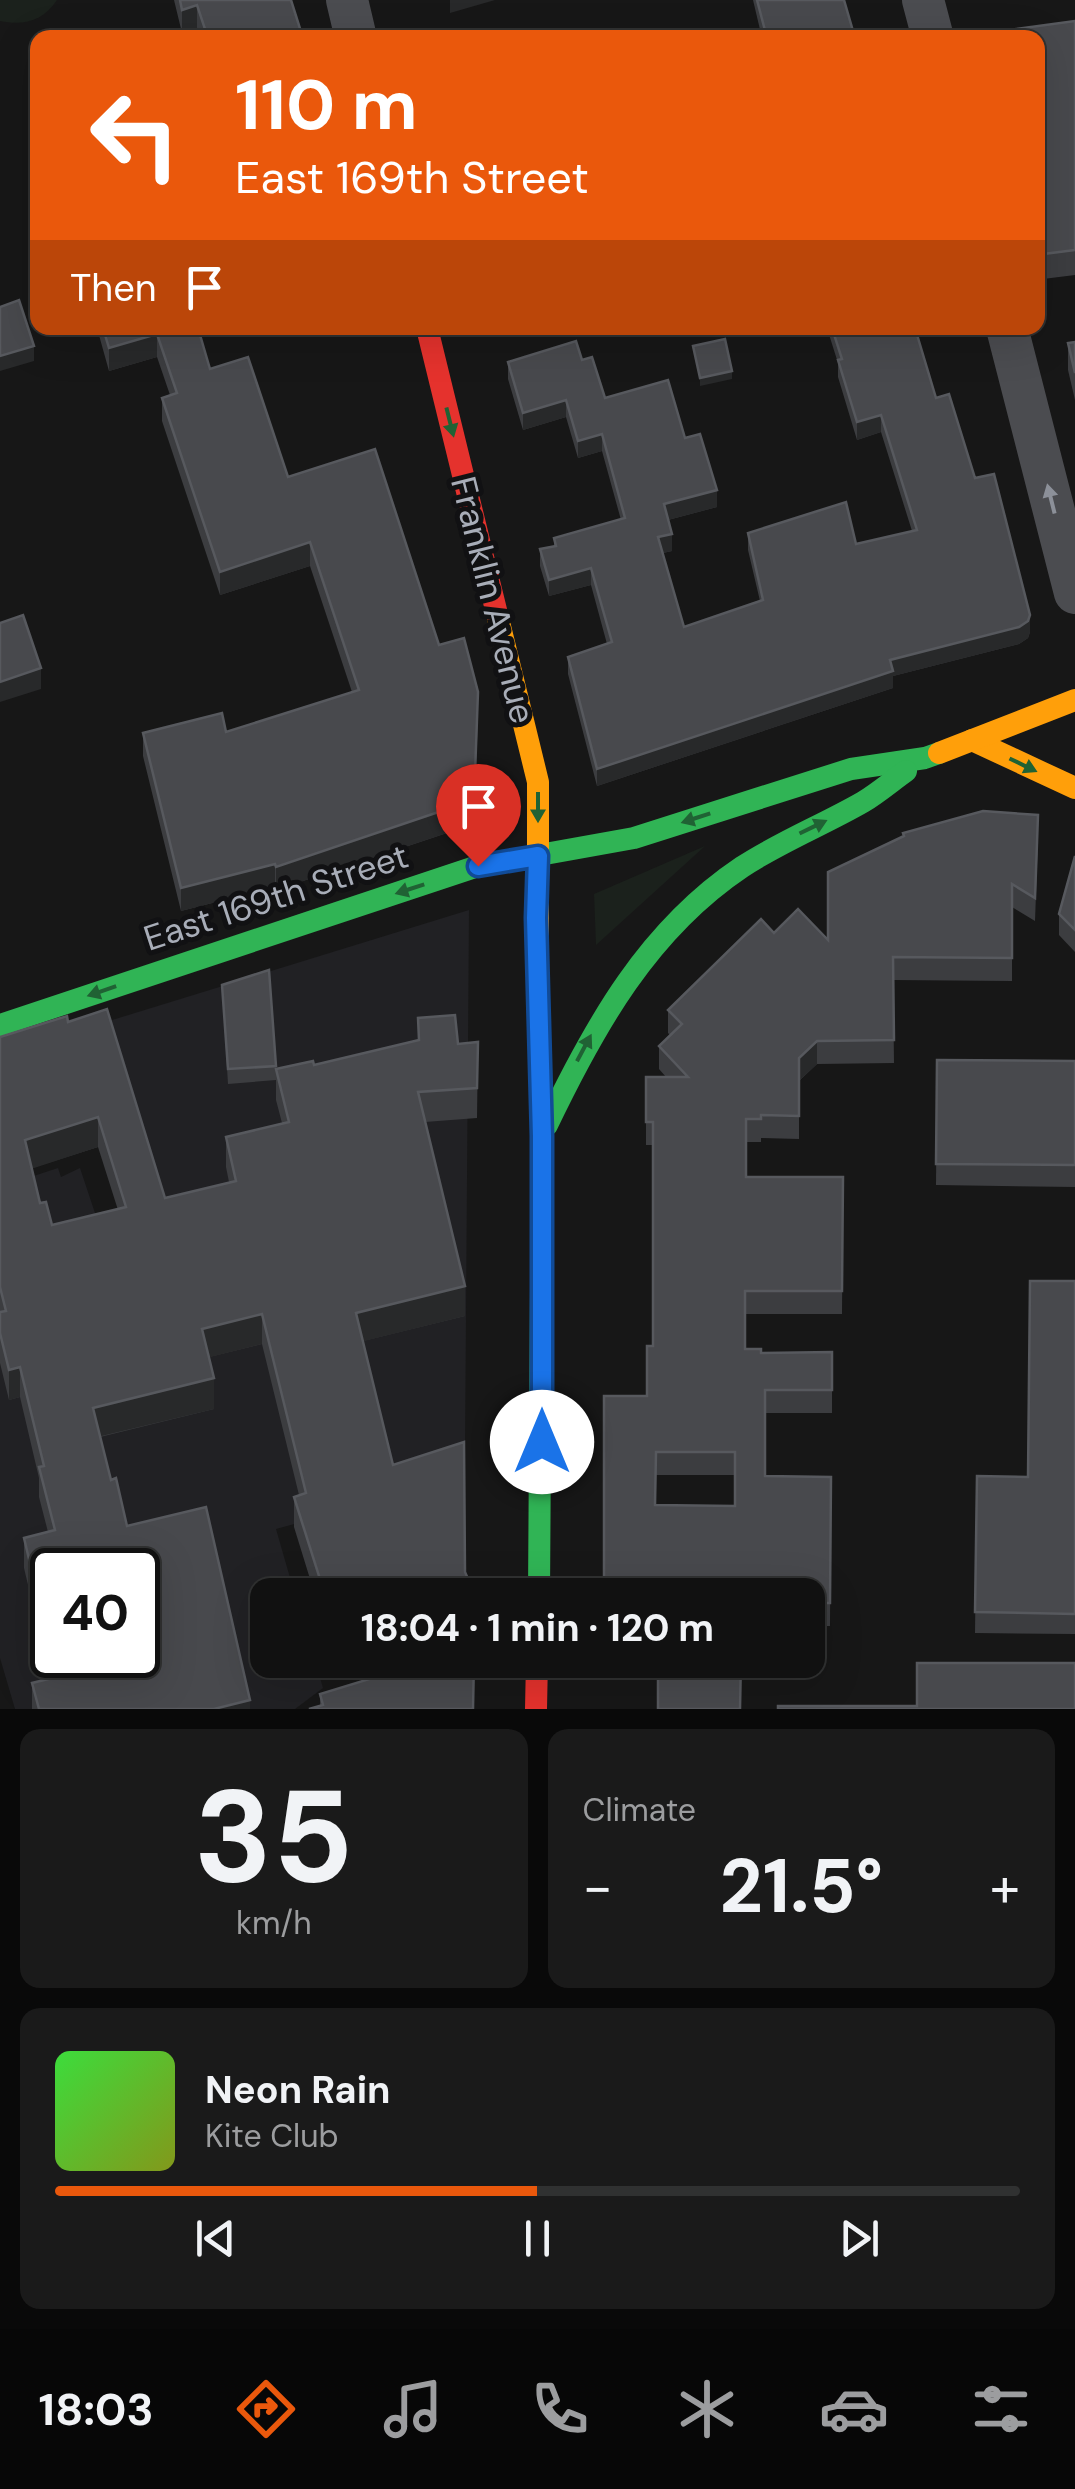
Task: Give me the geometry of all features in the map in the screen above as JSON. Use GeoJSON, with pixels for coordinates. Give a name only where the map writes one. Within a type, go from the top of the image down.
{"type":"FeatureCollection","features":[{"type":"Feature","properties":{"kind":"street"},"geometry":{"type":"LineString","coordinates":[[347,0],[354,30]]}},
{"type":"Feature","properties":{"kind":"street"},"geometry":{"type":"LineString","coordinates":[[923,0],[931,30]]}},
{"type":"Feature","properties":{"kind":"street","name":"Franklin Avenue"},"geometry":{"type":"LineString","coordinates":[[429,335],[538,782],[536,918],[542,1136],[539,1578]]}},
{"type":"Feature","properties":{"kind":"street"},"geometry":{"type":"LineString","coordinates":[[1009,335],[1075,593]]}},
{"type":"Feature","properties":{"kind":"street","name":"East 169th Street"},"geometry":{"type":"LineString","coordinates":[[0,1025],[478,866],[634,838],[851,769],[925,758],[1075,700]]}},
{"type":"Feature","properties":{"kind":"street"},"geometry":{"type":"LineString","coordinates":[[972,740],[1075,788]]}},
{"type":"Feature","properties":{"kind":"street","name":"East 169th Street"},"geometry":{"type":"LineString","coordinates":[[542,1136],[616,990],[654,941],[737,870],[863,802],[925,758]]}},
{"type":"Feature","properties":{"kind":"street"},"geometry":{"type":"LineString","coordinates":[[536,1709],[537,1678]]}},
{"type":"Feature","properties":{"kind":"shaded area"},"geometry":{"type":"Polygon","coordinates":[[[0,0],[57,0],[39,17],[17,23],[0,21],[0,0]]]}},
{"type":"Feature","properties":{"kind":"shaded area"},"geometry":{"type":"Polygon","coordinates":[[[705,846],[596,945],[594,894],[705,846]]]}},
{"type":"Feature","properties":{"kind":"shaded area"},"geometry":{"type":"Polygon","coordinates":[[[469,910],[465,1449],[396,1472],[397,1496],[276,1529],[290,1578],[250,1578],[250,1678],[320,1678],[323,1688],[295,1709],[15,1709],[0,1658],[0,1187],[58,1168],[61,1177],[80,1168],[98,1222],[163,1203],[109,1021],[469,910]]]}},
{"type":"Feature","properties":{"kind":"building"},"geometry":{"type":"Polygon","coordinates":[[[180,0],[291,0],[300,30],[205,30],[197,5],[182,10],[180,0]]]}},
{"type":"Feature","properties":{"kind":"building"},"geometry":{"type":"Polygon","coordinates":[[[757,0],[844,0],[853,30],[765,30],[757,0]]]}},
{"type":"Feature","properties":{"kind":"building"},"geometry":{"type":"Polygon","coordinates":[[[1075,21],[1075,250],[1045,254],[1045,30],[1009,30],[1075,21]]]}},
{"type":"Feature","properties":{"kind":"building"},"geometry":{"type":"Polygon","coordinates":[[[19,300],[34,346],[0,356],[0,307],[19,300]]]}},
{"type":"Feature","properties":{"kind":"building"},"geometry":{"type":"Polygon","coordinates":[[[105,335],[154,335],[109,348],[105,335]]]}},
{"type":"Feature","properties":{"kind":"building"},"geometry":{"type":"Polygon","coordinates":[[[157,335],[200,335],[210,369],[248,357],[288,477],[375,449],[439,645],[464,638],[478,692],[474,800],[276,867],[275,864],[181,888],[143,733],[222,713],[226,732],[359,690],[310,542],[220,572],[162,398],[177,393],[157,335]]]}},
{"type":"Feature","properties":{"kind":"building"},"geometry":{"type":"Polygon","coordinates":[[[834,335],[917,335],[936,398],[949,394],[975,478],[994,474],[1030,615],[1028,621],[1019,627],[890,660],[893,671],[597,769],[568,657],[612,642],[591,568],[549,580],[540,549],[556,546],[554,538],[625,518],[602,434],[578,441],[566,400],[523,413],[508,362],[576,341],[582,360],[592,357],[605,398],[668,380],[685,438],[700,434],[717,490],[664,504],[672,534],[658,537],[684,627],[763,600],[748,533],[846,502],[856,544],[917,530],[881,415],[857,422],[838,360],[842,359],[834,335]]]}},
{"type":"Feature","properties":{"kind":"building"},"geometry":{"type":"Polygon","coordinates":[[[725,339],[732,371],[700,378],[693,346],[725,339]]]}},
{"type":"Feature","properties":{"kind":"building"},"geometry":{"type":"Polygon","coordinates":[[[1075,342],[1075,373],[1068,343],[1075,342]]]}},
{"type":"Feature","properties":{"kind":"building"},"geometry":{"type":"Polygon","coordinates":[[[23,615],[41,668],[0,682],[0,623],[23,615]]]}},
{"type":"Feature","properties":{"kind":"building"},"geometry":{"type":"Polygon","coordinates":[[[983,811],[1038,815],[1035,898],[1012,884],[1012,958],[893,957],[894,1040],[817,1041],[799,1058],[799,1116],[761,1115],[761,1119],[746,1119],[746,1177],[843,1177],[842,1291],[745,1291],[745,1349],[761,1349],[761,1353],[832,1352],[832,1390],[765,1390],[765,1476],[831,1477],[830,1603],[825,1603],[825,1578],[604,1578],[604,1396],[647,1396],[647,1346],[653,1346],[653,1122],[646,1122],[646,1077],[688,1077],[659,1046],[682,1024],[668,1010],[761,919],[774,933],[798,909],[828,940],[828,872],[904,836],[903,833],[983,811]],[[656,1452],[655,1505],[735,1506],[735,1452],[656,1452]]]}},
{"type":"Feature","properties":{"kind":"building"},"geometry":{"type":"Polygon","coordinates":[[[1075,856],[1075,930],[1059,914],[1075,856]]]}},
{"type":"Feature","properties":{"kind":"building"},"geometry":{"type":"Polygon","coordinates":[[[269,970],[276,1066],[228,1069],[222,985],[269,970]]]}},
{"type":"Feature","properties":{"kind":"building"},"geometry":{"type":"Polygon","coordinates":[[[107,1009],[165,1198],[236,1181],[226,1137],[289,1122],[276,1069],[313,1061],[314,1065],[419,1040],[418,1018],[455,1015],[458,1044],[478,1042],[477,1088],[418,1092],[465,1286],[356,1313],[393,1465],[464,1442],[468,1578],[320,1578],[294,1497],[306,1493],[262,1314],[202,1329],[214,1378],[93,1408],[127,1526],[206,1507],[250,1700],[214,1709],[39,1709],[32,1683],[52,1678],[160,1678],[160,1548],[30,1548],[30,1563],[24,1538],[55,1530],[20,1367],[9,1370],[0,1333],[0,1312],[6,1311],[0,1287],[0,1037],[67,1016],[68,1022],[107,1009]],[[98,1117],[25,1140],[40,1203],[46,1202],[52,1225],[126,1207],[98,1117]]]}},
{"type":"Feature","properties":{"kind":"building"},"geometry":{"type":"Polygon","coordinates":[[[937,1060],[1075,1061],[1075,1165],[936,1164],[937,1060]]]}},
{"type":"Feature","properties":{"kind":"building"},"geometry":{"type":"Polygon","coordinates":[[[1030,1281],[1075,1281],[1075,1614],[975,1612],[977,1476],[1028,1477],[1030,1281]]]}},
{"type":"Feature","properties":{"kind":"building"},"geometry":{"type":"Polygon","coordinates":[[[917,1663],[1075,1663],[1075,1709],[778,1709],[917,1706],[917,1663]]]}},
{"type":"Feature","properties":{"kind":"building"},"geometry":{"type":"Polygon","coordinates":[[[373,1678],[474,1678],[473,1709],[309,1709],[323,1705],[320,1694],[373,1678]]]}},
{"type":"Feature","properties":{"kind":"building"},"geometry":{"type":"Polygon","coordinates":[[[658,1678],[741,1678],[740,1709],[658,1709],[658,1678]]]}},
{"type":"Feature","properties":{"kind":"traffic: fast"},"geometry":{"type":"LineString","coordinates":[[0,1025],[478,866],[634,838],[851,769],[939,753]]}},
{"type":"Feature","properties":{"kind":"traffic: fast"},"geometry":{"type":"LineString","coordinates":[[547,1125],[605,1016],[627,982],[679,920],[742,867],[863,802],[906,771]]}},
{"type":"Feature","properties":{"kind":"traffic: fast"},"geometry":{"type":"LineString","coordinates":[[538,974],[542,1136],[539,1578]]}},
{"type":"Feature","properties":{"kind":"traffic: slow"},"geometry":{"type":"LineString","coordinates":[[497,614],[538,782],[538,974]]}},
{"type":"Feature","properties":{"kind":"traffic: slow"},"geometry":{"type":"LineString","coordinates":[[939,753],[1075,700]]}},
{"type":"Feature","properties":{"kind":"traffic: slow"},"geometry":{"type":"LineString","coordinates":[[972,740],[1075,788]]}},
{"type":"Feature","properties":{"kind":"traffic: jam"},"geometry":{"type":"LineString","coordinates":[[429,335],[497,614]]}},
{"type":"Feature","properties":{"kind":"traffic: jam"},"geometry":{"type":"LineString","coordinates":[[536,1709],[537,1678]]}},
{"type":"Feature","properties":{"kind":"route"},"geometry":{"type":"LineString","coordinates":[[478,866],[538,856],[542,1442]]}}]}
